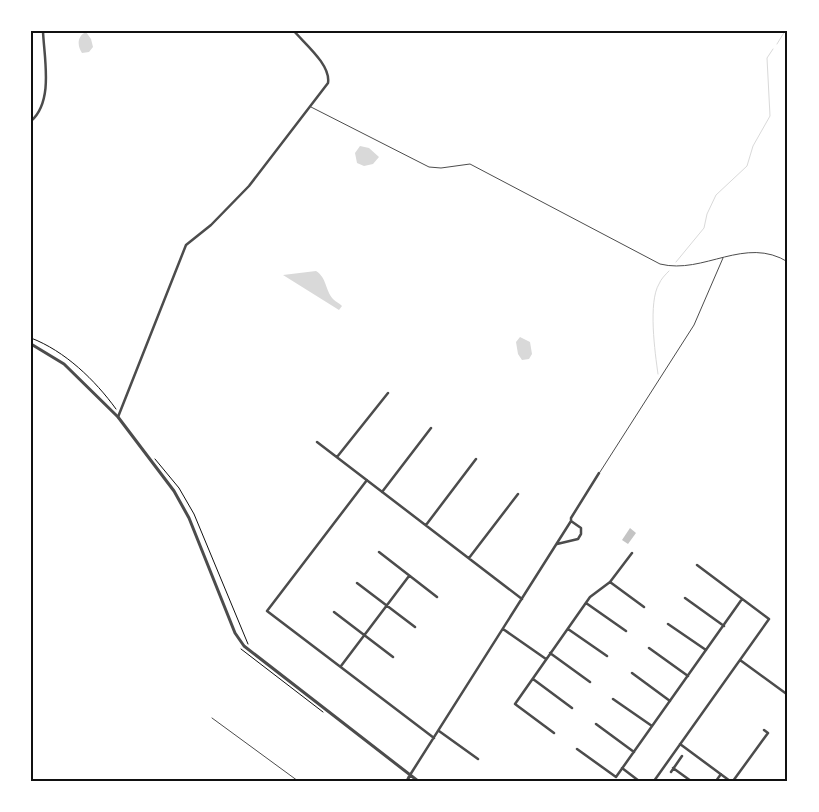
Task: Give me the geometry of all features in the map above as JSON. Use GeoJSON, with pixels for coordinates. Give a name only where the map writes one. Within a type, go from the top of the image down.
{"type":"FeatureCollection","features":[{"type":"Feature","properties":{"kind":"street"},"geometry":{"type":"LineString","coordinates":[[31,121],[41,108],[44,93],[43,31]]}},
{"type":"Feature","properties":{"kind":"street"},"geometry":{"type":"LineString","coordinates":[[118,417],[186,245],[232,204],[311,107],[328,83],[329,77],[325,68],[294,31]]}},
{"type":"Feature","properties":{"kind":"street"},"geometry":{"type":"LineString","coordinates":[[31,344],[64,364],[118,417],[174,491],[190,518],[228,616],[241,644],[259,660],[418,781]]}},
{"type":"Feature","properties":{"kind":"street"},"geometry":{"type":"LineString","coordinates":[[337,457],[388,392]]}},
{"type":"Feature","properties":{"kind":"street"},"geometry":{"type":"LineString","coordinates":[[382,492],[431,428]]}},
{"type":"Feature","properties":{"kind":"street"},"geometry":{"type":"LineString","coordinates":[[317,442],[522,599]]}},
{"type":"Feature","properties":{"kind":"street"},"geometry":{"type":"LineString","coordinates":[[426,525],[476,459]]}},
{"type":"Feature","properties":{"kind":"street"},"geometry":{"type":"LineString","coordinates":[[406,781],[557,544],[599,473]]}},
{"type":"Feature","properties":{"kind":"street"},"geometry":{"type":"LineString","coordinates":[[367,480],[267,611],[434,738]]}},
{"type":"Feature","properties":{"kind":"street"},"geometry":{"type":"LineString","coordinates":[[469,559],[518,494]]}},
{"type":"Feature","properties":{"kind":"street"},"geometry":{"type":"LineString","coordinates":[[557,544],[580,537],[581,528],[571,521]]}},
{"type":"Feature","properties":{"kind":"street"},"geometry":{"type":"LineString","coordinates":[[379,552],[437,597]]}},
{"type":"Feature","properties":{"kind":"street"},"geometry":{"type":"LineString","coordinates":[[554,733],[515,704],[586,603],[610,582],[632,553]]}},
{"type":"Feature","properties":{"kind":"street"},"geometry":{"type":"LineString","coordinates":[[654,781],[769,619],[697,566]]}},
{"type":"Feature","properties":{"kind":"street"},"geometry":{"type":"LineString","coordinates":[[340,666],[409,576]]}},
{"type":"Feature","properties":{"kind":"street"},"geometry":{"type":"LineString","coordinates":[[610,582],[644,607]]}},
{"type":"Feature","properties":{"kind":"street"},"geometry":{"type":"LineString","coordinates":[[357,583],[415,627]]}},
{"type":"Feature","properties":{"kind":"street"},"geometry":{"type":"LineString","coordinates":[[685,598],[724,626]]}},
{"type":"Feature","properties":{"kind":"street"},"geometry":{"type":"LineString","coordinates":[[639,603],[643,599]]}},
{"type":"Feature","properties":{"kind":"street"},"geometry":{"type":"LineString","coordinates":[[577,749],[616,777],[742,600]]}},
{"type":"Feature","properties":{"kind":"street"},"geometry":{"type":"LineString","coordinates":[[586,603],[626,632]]}},
{"type":"Feature","properties":{"kind":"street"},"geometry":{"type":"LineString","coordinates":[[334,612],[393,656]]}},
{"type":"Feature","properties":{"kind":"street"},"geometry":{"type":"LineString","coordinates":[[668,624],[706,651]]}},
{"type":"Feature","properties":{"kind":"street"},"geometry":{"type":"LineString","coordinates":[[568,628],[607,656]]}},
{"type":"Feature","properties":{"kind":"street"},"geometry":{"type":"LineString","coordinates":[[503,629],[546,660]]}},
{"type":"Feature","properties":{"kind":"street"},"geometry":{"type":"LineString","coordinates":[[649,648],[688,676]]}},
{"type":"Feature","properties":{"kind":"street"},"geometry":{"type":"LineString","coordinates":[[550,653],[590,682]]}},
{"type":"Feature","properties":{"kind":"street"},"geometry":{"type":"LineString","coordinates":[[740,660],[787,693]]}},
{"type":"Feature","properties":{"kind":"street"},"geometry":{"type":"LineString","coordinates":[[632,674],[670,701]]}},
{"type":"Feature","properties":{"kind":"street"},"geometry":{"type":"LineString","coordinates":[[532,679],[572,708]]}},
{"type":"Feature","properties":{"kind":"street"},"geometry":{"type":"LineString","coordinates":[[613,699],[652,726]]}},
{"type":"Feature","properties":{"kind":"street"},"geometry":{"type":"LineString","coordinates":[[596,724],[634,752]]}},
{"type":"Feature","properties":{"kind":"street"},"geometry":{"type":"LineString","coordinates":[[680,744],[732,781],[768,733],[764,730]]}},
{"type":"Feature","properties":{"kind":"street"},"geometry":{"type":"LineString","coordinates":[[439,731],[478,759]]}},
{"type":"Feature","properties":{"kind":"street"},"geometry":{"type":"LineString","coordinates":[[582,752],[584,748]]}},
{"type":"Feature","properties":{"kind":"street"},"geometry":{"type":"LineString","coordinates":[[671,772],[682,756]]}},
{"type":"Feature","properties":{"kind":"street"},"geometry":{"type":"LineString","coordinates":[[622,768],[639,781]]}},
{"type":"Feature","properties":{"kind":"street"},"geometry":{"type":"LineString","coordinates":[[673,768],[690,781]]}},
{"type":"Feature","properties":{"kind":"street"},"geometry":{"type":"LineString","coordinates":[[716,781],[721,774]]}},
{"type":"Feature","properties":{"kind":"lane"},"geometry":{"type":"LineString","coordinates":[[311,107],[429,167],[441,168],[470,164],[660,264],[690,267],[743,252],[777,256],[788,262]]}},
{"type":"Feature","properties":{"kind":"lane"},"geometry":{"type":"LineString","coordinates":[[599,473],[694,325],[724,262],[723,257]]}},
{"type":"Feature","properties":{"kind":"lane"},"geometry":{"type":"LineString","coordinates":[[212,718],[298,781]]}},
{"type":"Feature","properties":{"kind":"shaded area"},"geometry":{"type":"Polygon","coordinates":[[[86,32],[91,39],[93,47],[89,52],[82,53],[79,41],[86,32]]]}},
{"type":"Feature","properties":{"kind":"shaded area"},"geometry":{"type":"Polygon","coordinates":[[[360,146],[369,148],[379,157],[373,164],[364,166],[357,163],[355,153],[360,146]]]}},
{"type":"Feature","properties":{"kind":"shaded area"},"geometry":{"type":"Polygon","coordinates":[[[316,271],[322,277],[333,299],[342,306],[339,310],[283,275],[316,271]]]}},
{"type":"Feature","properties":{"kind":"shaded area"},"geometry":{"type":"Polygon","coordinates":[[[520,337],[530,342],[532,354],[529,359],[522,360],[518,354],[516,342],[520,337]]]}},
{"type":"Feature","properties":{"kind":"building"},"geometry":{"type":"Polygon","coordinates":[[[630,528],[636,533],[628,544],[622,540],[630,528]]]}},
{"type":"Feature","properties":{"kind":"waterway"},"geometry":{"type":"LineString","coordinates":[[777,44],[785,31]]}},
{"type":"Feature","properties":{"kind":"waterway"},"geometry":{"type":"LineString","coordinates":[[676,262],[704,228],[707,214],[716,195],[747,166],[753,146],[770,116],[767,58],[773,49]]}},
{"type":"Feature","properties":{"kind":"waterway"},"geometry":{"type":"LineString","coordinates":[[658,374],[653,328],[654,303],[660,282],[669,271]]}}]}
